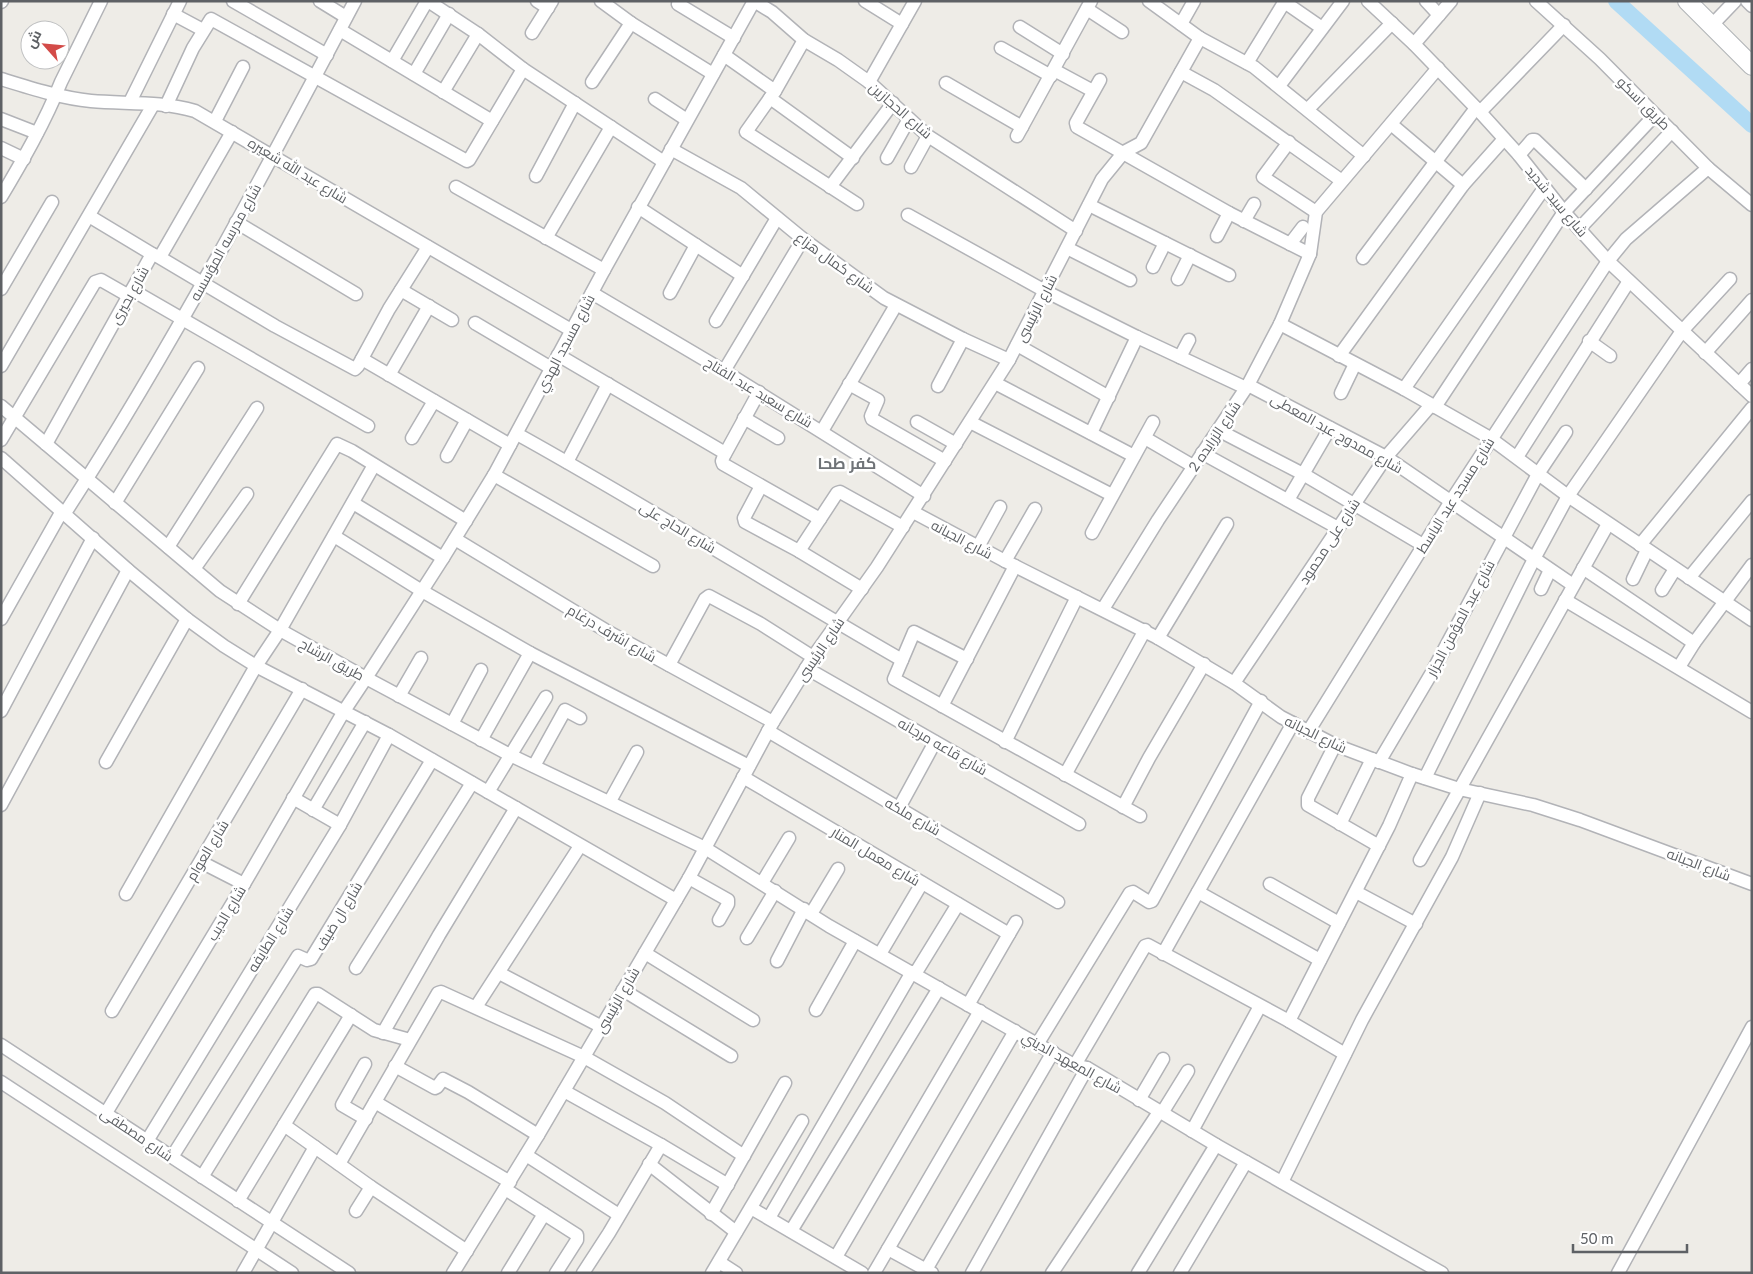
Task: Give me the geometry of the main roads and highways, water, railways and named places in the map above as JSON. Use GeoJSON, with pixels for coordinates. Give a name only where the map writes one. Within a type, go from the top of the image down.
{"type":"FeatureCollection","features":[{"type":"Feature","properties":{"kind":"waterway"},"geometry":{"type":"LineString","coordinates":[[1616,1],[1752,125]]}},
{"type":"Feature","properties":{"kind":"district","name":"كفر طحا"},"geometry":{"type":"Point","coordinates":[847,462]}}]}
